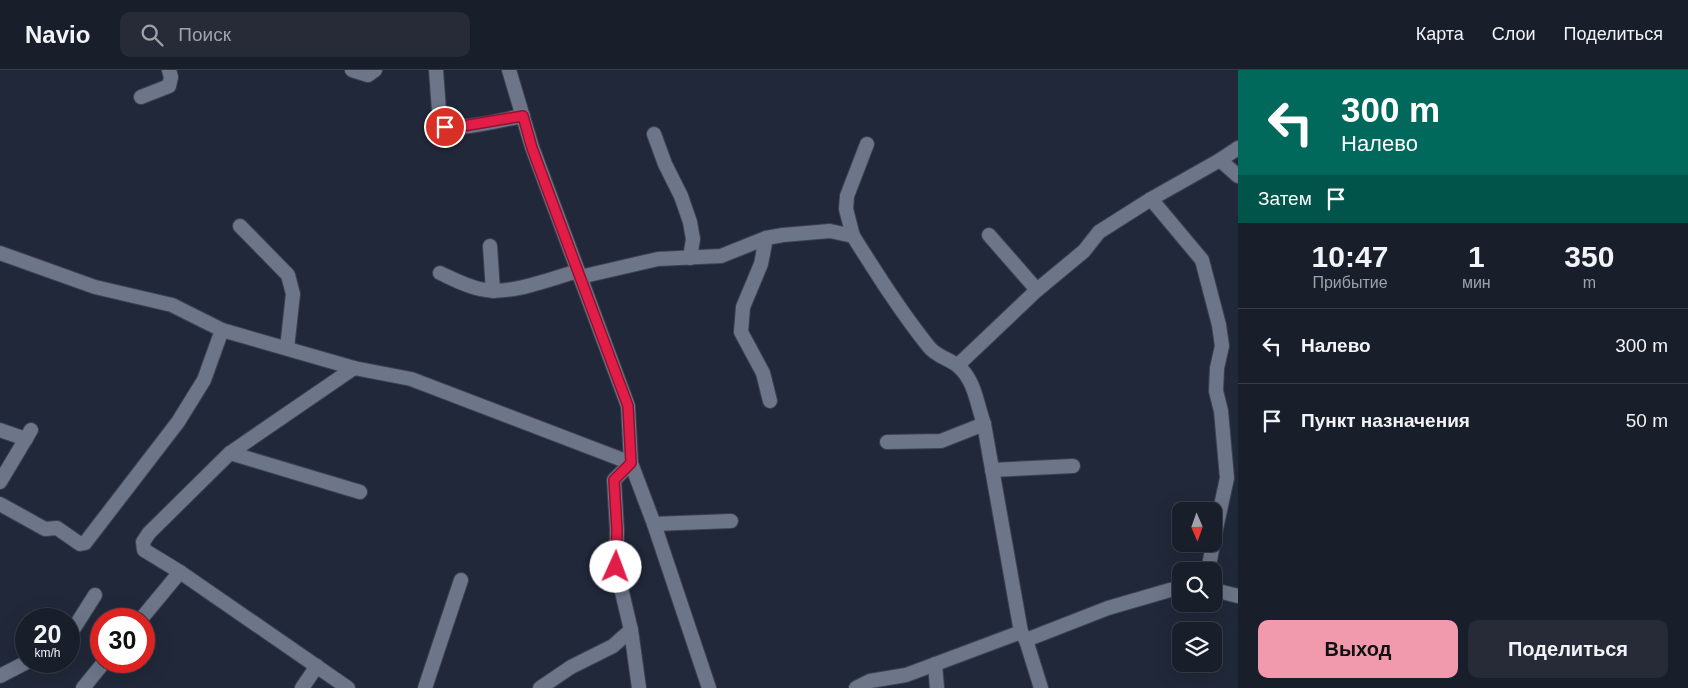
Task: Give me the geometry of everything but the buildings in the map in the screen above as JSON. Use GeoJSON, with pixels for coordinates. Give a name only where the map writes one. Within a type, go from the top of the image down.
{"type":"FeatureCollection","features":[{"type":"Feature","properties":{"kind":"street"},"geometry":{"type":"LineString","coordinates":[[141,97],[169,86],[171,77],[169,70]]}},
{"type":"Feature","properties":{"kind":"street"},"geometry":{"type":"LineString","coordinates":[[352,70],[368,75],[375,70]]}},
{"type":"Feature","properties":{"kind":"street"},"geometry":{"type":"LineString","coordinates":[[436,70],[440,124],[445,127],[463,126],[523,116]]}},
{"type":"Feature","properties":{"kind":"street"},"geometry":{"type":"LineString","coordinates":[[509,70],[532,148],[628,406],[631,463],[654,524],[708,688]]}},
{"type":"Feature","properties":{"kind":"street"},"geometry":{"type":"LineString","coordinates":[[654,134],[665,164],[681,196],[690,222],[692,239],[690,258]]}},
{"type":"Feature","properties":{"kind":"street"},"geometry":{"type":"LineString","coordinates":[[867,144],[847,196],[846,209],[853,236],[901,310],[931,350],[948,362],[958,365],[978,396],[978,407],[984,424],[1024,636],[1041,688]]}},
{"type":"Feature","properties":{"kind":"street"},"geometry":{"type":"LineString","coordinates":[[958,365],[1036,290],[1084,251],[1100,232],[1150,199],[1238,148]]}},
{"type":"Feature","properties":{"kind":"street"},"geometry":{"type":"LineString","coordinates":[[1220,160],[1238,176]]}},
{"type":"Feature","properties":{"kind":"street"},"geometry":{"type":"LineString","coordinates":[[1150,199],[1202,260],[1219,324],[1222,346],[1217,368],[1216,391],[1221,411],[1227,478],[1222,502]]}},
{"type":"Feature","properties":{"kind":"street"},"geometry":{"type":"LineString","coordinates":[[240,226],[288,275],[292,294],[287,348]]}},
{"type":"Feature","properties":{"kind":"street"},"geometry":{"type":"LineString","coordinates":[[440,273],[471,287],[493,290],[530,285],[658,259],[721,256],[766,238],[830,231],[853,236]]}},
{"type":"Feature","properties":{"kind":"street"},"geometry":{"type":"LineString","coordinates":[[989,235],[1036,290]]}},
{"type":"Feature","properties":{"kind":"street"},"geometry":{"type":"LineString","coordinates":[[766,238],[761,264],[742,307],[741,332],[763,373],[770,401]]}},
{"type":"Feature","properties":{"kind":"street"},"geometry":{"type":"LineString","coordinates":[[490,246],[493,290]]}},
{"type":"Feature","properties":{"kind":"street"},"geometry":{"type":"LineString","coordinates":[[0,253],[94,288],[172,305],[222,330],[354,368],[411,379],[631,463]]}},
{"type":"Feature","properties":{"kind":"street"},"geometry":{"type":"LineString","coordinates":[[0,504],[36,524],[45,528],[57,528],[80,544],[85,543],[178,422],[204,380],[222,330]]}},
{"type":"Feature","properties":{"kind":"street"},"geometry":{"type":"LineString","coordinates":[[347,688],[180,572],[144,550],[143,542],[149,533],[230,453],[354,368]]}},
{"type":"Feature","properties":{"kind":"street"},"geometry":{"type":"LineString","coordinates":[[887,442],[941,441],[984,424]]}},
{"type":"Feature","properties":{"kind":"street"},"geometry":{"type":"LineString","coordinates":[[0,430],[28,434],[0,482]]}},
{"type":"Feature","properties":{"kind":"street"},"geometry":{"type":"LineString","coordinates":[[230,453],[360,492]]}},
{"type":"Feature","properties":{"kind":"street"},"geometry":{"type":"LineString","coordinates":[[631,463],[614,480],[617,530],[616,567],[631,630],[639,688]]}},
{"type":"Feature","properties":{"kind":"street"},"geometry":{"type":"LineString","coordinates":[[992,470],[1073,466]]}},
{"type":"Feature","properties":{"kind":"street"},"geometry":{"type":"LineString","coordinates":[[654,524],[731,521]]}},
{"type":"Feature","properties":{"kind":"street"},"geometry":{"type":"LineString","coordinates":[[150,608],[180,572]]}},
{"type":"Feature","properties":{"kind":"street"},"geometry":{"type":"LineString","coordinates":[[426,688],[461,580]]}},
{"type":"Feature","properties":{"kind":"street"},"geometry":{"type":"LineString","coordinates":[[856,688],[870,681],[906,675],[956,654],[1024,636],[1108,608],[1172,590]]}},
{"type":"Feature","properties":{"kind":"street"},"geometry":{"type":"LineString","coordinates":[[1222,592],[1238,596]]}},
{"type":"Feature","properties":{"kind":"street"},"geometry":{"type":"LineString","coordinates":[[80,619],[96,595]]}},
{"type":"Feature","properties":{"kind":"street"},"geometry":{"type":"LineString","coordinates":[[540,688],[571,666],[613,646],[631,630]]}},
{"type":"Feature","properties":{"kind":"street"},"geometry":{"type":"LineString","coordinates":[[935,664],[937,688]]}},
{"type":"Feature","properties":{"kind":"street"},"geometry":{"type":"LineString","coordinates":[[302,688],[317,666]]}},
{"type":"Feature","properties":{"kind":"street"},"geometry":{"type":"LineString","coordinates":[[0,676],[15,668]]}},
{"type":"Feature","properties":{"kind":"street"},"geometry":{"type":"LineString","coordinates":[[83,688],[96,673]]}},
{"type":"Feature","properties":{"kind":"route"},"geometry":{"type":"LineString","coordinates":[[445,127],[463,126],[523,116],[532,148],[628,406],[631,463],[614,480],[617,530],[616,567]]}}]}
